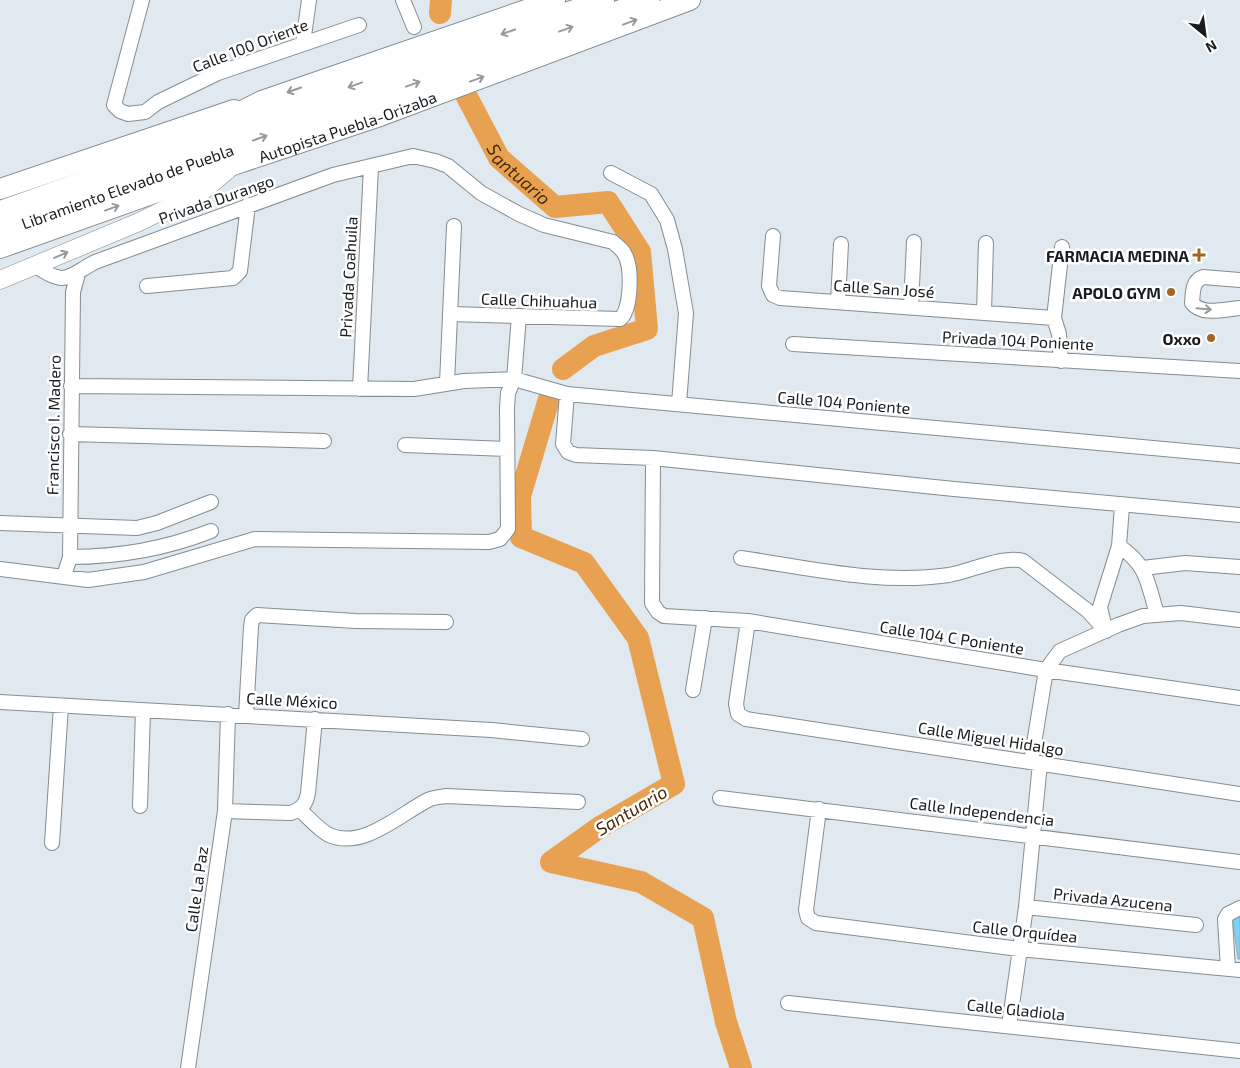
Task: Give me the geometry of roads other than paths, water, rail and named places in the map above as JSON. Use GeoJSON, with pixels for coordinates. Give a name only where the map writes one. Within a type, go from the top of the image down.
{"type":"FeatureCollection","features":[{"type":"Feature","properties":{"kind":"highway"},"geometry":{"type":"LineString","coordinates":[[0,189],[555,0]]}},
{"type":"Feature","properties":{"kind":"highway","name":"Libramiento Elevado de Puebla"},"geometry":{"type":"LineString","coordinates":[[0,211],[412,65],[604,0]]}},
{"type":"Feature","properties":{"kind":"highway","name":"Libramiento Elevado de Puebla"},"geometry":{"type":"LineString","coordinates":[[0,231],[649,0]]}},
{"type":"Feature","properties":{"kind":"highway","name":"Autopista Puebla-Orizaba"},"geometry":{"type":"LineString","coordinates":[[0,248],[233,165],[380,116],[690,0]]}},
{"type":"Feature","properties":{"kind":"highway"},"geometry":{"type":"LineString","coordinates":[[0,201],[189,136],[262,101]]}},
{"type":"Feature","properties":{"kind":"main road"},"geometry":{"type":"LineString","coordinates":[[0,280],[139,222],[204,190],[233,165]]}},
{"type":"Feature","properties":{"kind":"street","name":"Calle 100 Oriente"},"geometry":{"type":"LineString","coordinates":[[142,0],[114,105],[120,111],[128,114],[145,112],[158,102],[218,73],[359,26]]}},
{"type":"Feature","properties":{"kind":"street"},"geometry":{"type":"LineString","coordinates":[[304,43],[309,0]]}},
{"type":"Feature","properties":{"kind":"street"},"geometry":{"type":"LineString","coordinates":[[403,0],[414,27]]}},
{"type":"Feature","properties":{"kind":"street","name":"Privada Durango"},"geometry":{"type":"LineString","coordinates":[[78,274],[95,262],[333,175],[413,156],[448,166],[481,193],[519,214],[544,225],[613,242],[622,249],[627,258],[629,307],[626,315]]}},
{"type":"Feature","properties":{"kind":"street","name":"Privada Coahuila"},"geometry":{"type":"LineString","coordinates":[[360,390],[371,167]]}},
{"type":"Feature","properties":{"kind":"street"},"geometry":{"type":"LineString","coordinates":[[612,173],[651,194],[667,220],[677,258],[686,313],[679,404]]}},
{"type":"Feature","properties":{"kind":"street"},"geometry":{"type":"LineString","coordinates":[[147,286],[233,278],[240,271],[248,205]]}},
{"type":"Feature","properties":{"kind":"street"},"geometry":{"type":"LineString","coordinates":[[447,383],[454,226]]}},
{"type":"Feature","properties":{"kind":"street","name":"Calle San José"},"geometry":{"type":"LineString","coordinates":[[773,236],[769,286],[773,295],[838,302],[1054,318]]}},
{"type":"Feature","properties":{"kind":"street"},"geometry":{"type":"LineString","coordinates":[[911,307],[914,242]]}},
{"type":"Feature","properties":{"kind":"street"},"geometry":{"type":"LineString","coordinates":[[984,312],[986,243]]}},
{"type":"Feature","properties":{"kind":"street"},"geometry":{"type":"LineString","coordinates":[[838,302],[841,244]]}},
{"type":"Feature","properties":{"kind":"street"},"geometry":{"type":"LineString","coordinates":[[1061,361],[1060,334],[1054,318],[1062,247]]}},
{"type":"Feature","properties":{"kind":"street"},"geometry":{"type":"LineString","coordinates":[[36,266],[53,277],[60,279],[78,274]]}},
{"type":"Feature","properties":{"kind":"street","name":"Francisco I. Madero"},"geometry":{"type":"LineString","coordinates":[[64,576],[70,557],[73,292],[78,274]]}},
{"type":"Feature","properties":{"kind":"street"},"geometry":{"type":"LineString","coordinates":[[1240,280],[1203,277],[1198,279],[1194,283],[1192,303],[1196,309],[1204,310],[1240,308]]}},
{"type":"Feature","properties":{"kind":"street","name":"Calle Chihuahua"},"geometry":{"type":"LineString","coordinates":[[450,314],[611,320],[620,319],[626,315]]}},
{"type":"Feature","properties":{"kind":"street"},"geometry":{"type":"LineString","coordinates":[[0,569],[88,580],[116,578],[199,557],[255,539],[489,542],[500,539],[508,529],[507,408],[508,393],[514,379],[519,316]]}},
{"type":"Feature","properties":{"kind":"street","name":"Privada 104 Poniente"},"geometry":{"type":"LineString","coordinates":[[793,344],[1240,371]]}},
{"type":"Feature","properties":{"kind":"street","name":"Calle 104 Poniente"},"geometry":{"type":"LineString","coordinates":[[71,386],[360,390],[414,389],[447,383],[514,379],[567,394],[1240,456]]}},
{"type":"Feature","properties":{"kind":"street"},"geometry":{"type":"LineString","coordinates":[[567,394],[563,444],[568,452],[576,455],[653,458],[1122,506],[1240,515]]}},
{"type":"Feature","properties":{"kind":"street"},"geometry":{"type":"LineString","coordinates":[[70,434],[324,441]]}},
{"type":"Feature","properties":{"kind":"street"},"geometry":{"type":"LineString","coordinates":[[405,445],[507,449]]}},
{"type":"Feature","properties":{"kind":"street","name":"Calle 104 C Poniente"},"geometry":{"type":"LineString","coordinates":[[653,458],[652,603],[658,612],[664,616],[748,621],[1046,670],[1240,698]]}},
{"type":"Feature","properties":{"kind":"street"},"geometry":{"type":"LineString","coordinates":[[0,523],[137,528],[157,523],[211,502]]}},
{"type":"Feature","properties":{"kind":"street"},"geometry":{"type":"LineString","coordinates":[[1106,631],[1100,607],[1119,546],[1122,506]]}},
{"type":"Feature","properties":{"kind":"street"},"geometry":{"type":"LineString","coordinates":[[70,557],[111,557],[174,543],[210,531]]}},
{"type":"Feature","properties":{"kind":"street"},"geometry":{"type":"LineString","coordinates":[[1119,546],[1134,556],[1143,568],[1157,614]]}},
{"type":"Feature","properties":{"kind":"street"},"geometry":{"type":"LineString","coordinates":[[741,558],[898,579],[968,572],[1013,558],[1023,561],[1088,611],[1106,631]]}},
{"type":"Feature","properties":{"kind":"street"},"geometry":{"type":"LineString","coordinates":[[1143,568],[1185,563],[1240,567]]}},
{"type":"Feature","properties":{"kind":"street"},"geometry":{"type":"LineString","coordinates":[[1010,1026],[1026,907],[1036,763],[1046,670],[1060,652],[1130,620],[1157,614],[1181,613],[1240,620]]}},
{"type":"Feature","properties":{"kind":"street"},"geometry":{"type":"LineString","coordinates":[[246,715],[251,627],[252,620],[257,615],[446,622]]}},
{"type":"Feature","properties":{"kind":"street"},"geometry":{"type":"LineString","coordinates":[[693,690],[706,618]]}},
{"type":"Feature","properties":{"kind":"street","name":"Calle Miguel Hidalgo"},"geometry":{"type":"LineString","coordinates":[[748,621],[736,704],[738,714],[746,719],[1240,794]]}},
{"type":"Feature","properties":{"kind":"street","name":"Calle México"},"geometry":{"type":"LineString","coordinates":[[0,702],[491,730],[582,739]]}},
{"type":"Feature","properties":{"kind":"street"},"geometry":{"type":"LineString","coordinates":[[52,842],[61,706]]}},
{"type":"Feature","properties":{"kind":"street"},"geometry":{"type":"LineString","coordinates":[[140,806],[143,711]]}},
{"type":"Feature","properties":{"kind":"street","name":"Calle La Paz"},"geometry":{"type":"LineString","coordinates":[[188,1068],[224,811],[228,714]]}},
{"type":"Feature","properties":{"kind":"street"},"geometry":{"type":"LineString","coordinates":[[315,719],[303,806],[327,834],[342,839],[360,837],[379,829],[430,799],[447,796],[578,802]]}},
{"type":"Feature","properties":{"kind":"street","name":"Calle Independencia"},"geometry":{"type":"LineString","coordinates":[[720,798],[1240,862]]}},
{"type":"Feature","properties":{"kind":"street"},"geometry":{"type":"LineString","coordinates":[[224,811],[291,813],[303,806]]}},
{"type":"Feature","properties":{"kind":"street","name":"Calle Orquídea"},"geometry":{"type":"LineString","coordinates":[[819,809],[806,910],[808,918],[816,923],[1020,949],[1234,969]]}},
{"type":"Feature","properties":{"kind":"street","name":"Privada Azucena"},"geometry":{"type":"LineString","coordinates":[[1026,907],[1196,925]]}},
{"type":"Feature","properties":{"kind":"street"},"geometry":{"type":"LineString","coordinates":[[1234,969],[1224,919],[1228,914],[1240,908]]}},
{"type":"Feature","properties":{"kind":"street","name":"Calle Gladiola"},"geometry":{"type":"LineString","coordinates":[[788,1003],[1240,1050]]}},
{"type":"Feature","properties":{"kind":"waterway","name":"Santuario"},"geometry":{"type":"LineString","coordinates":[[440,13],[441,0]]}},
{"type":"Feature","properties":{"kind":"waterway","name":"Santuario"},"geometry":{"type":"LineString","coordinates":[[467,97],[499,158],[555,207],[608,202],[640,252],[647,329],[594,346],[563,369]]}},
{"type":"Feature","properties":{"kind":"waterway","name":"Santuario"},"geometry":{"type":"LineString","coordinates":[[549,399],[520,496],[521,537],[584,563],[638,638],[674,784],[600,827],[551,862],[641,882],[703,918],[726,1022],[741,1068]]}},
{"type":"Feature","properties":{"kind":"place","name":"FARMACIA MEDINA"},"geometry":{"type":"Point","coordinates":[1199,255]}},
{"type":"Feature","properties":{"kind":"place","name":"APOLO GYM"},"geometry":{"type":"Point","coordinates":[1171,292]}},
{"type":"Feature","properties":{"kind":"place","name":"Oxxo"},"geometry":{"type":"Point","coordinates":[1211,338]}}]}
